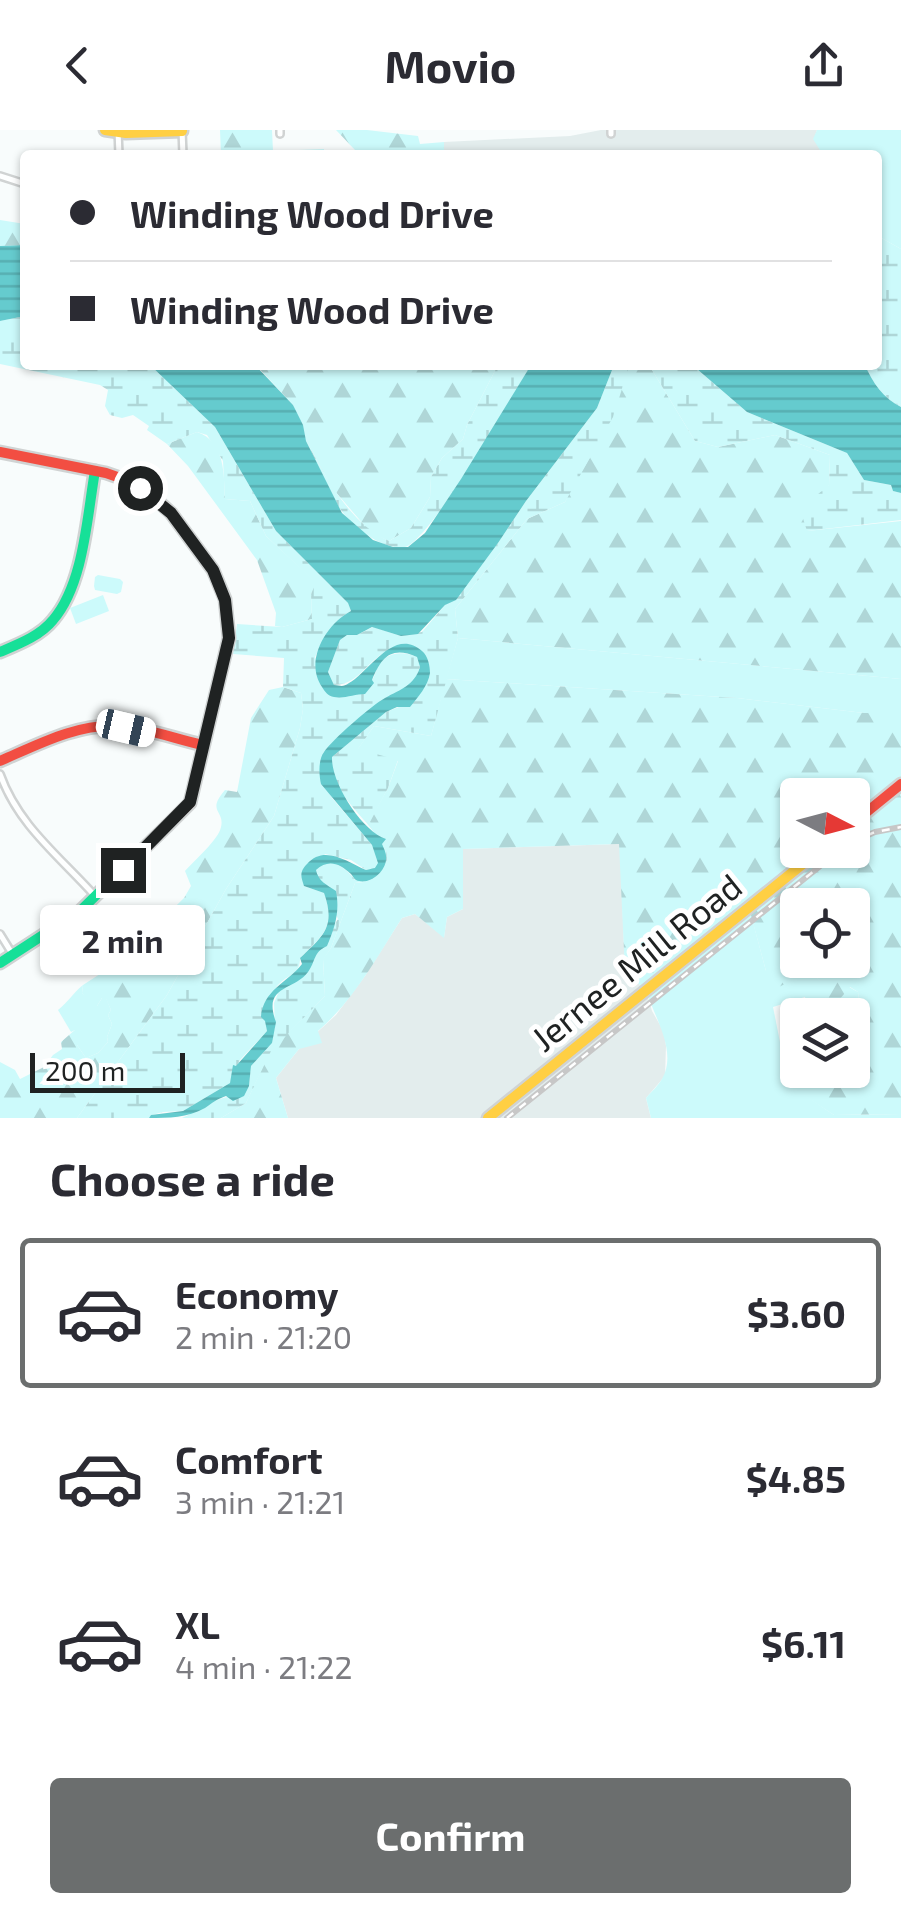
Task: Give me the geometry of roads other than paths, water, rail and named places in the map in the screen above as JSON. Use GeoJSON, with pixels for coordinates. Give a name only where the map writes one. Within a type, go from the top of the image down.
{"type":"FeatureCollection","features":[{"type":"Feature","properties":{"kind":"street"},"geometry":{"type":"LineString","coordinates":[[105,130],[182,130]]}},
{"type":"Feature","properties":{"kind":"street"},"geometry":{"type":"LineString","coordinates":[[0,452],[126,480],[157,500],[213,570],[228,613],[228,648],[190,802],[71,918],[0,963]]}},
{"type":"Feature","properties":{"kind":"street"},"geometry":{"type":"LineString","coordinates":[[0,652],[29,640],[64,605],[74,580],[95,471]]}},
{"type":"Feature","properties":{"kind":"street"},"geometry":{"type":"LineString","coordinates":[[0,761],[102,726],[204,745]]}},
{"type":"Feature","properties":{"kind":"street"},"geometry":{"type":"LineString","coordinates":[[0,774],[20,815],[95,896]]}},
{"type":"Feature","properties":{"kind":"street"},"geometry":{"type":"LineString","coordinates":[[870,809],[901,784]]}},
{"type":"Feature","properties":{"kind":"street","name":"Jernee Mill Road"},"geometry":{"type":"LineString","coordinates":[[488,1118],[798,868]]}},
{"type":"Feature","properties":{"kind":"street"},"geometry":{"type":"LineString","coordinates":[[0,934],[13,955]]}},
{"type":"Feature","properties":{"kind":"water"},"geometry":{"type":"Polygon","coordinates":[[[20,245],[20,317],[0,321],[0,246],[20,245]]]}},
{"type":"Feature","properties":{"kind":"water"},"geometry":{"type":"Polygon","coordinates":[[[155,370],[260,370],[293,405],[306,441],[342,513],[373,540],[408,547],[425,533],[528,370],[612,370],[597,408],[456,600],[445,605],[418,634],[401,636],[372,627],[340,640],[328,672],[334,685],[347,684],[382,654],[402,644],[422,651],[429,664],[427,682],[410,707],[386,712],[332,757],[337,780],[350,805],[367,826],[386,839],[382,844],[385,865],[376,877],[366,881],[356,880],[334,864],[316,870],[321,880],[336,891],[337,913],[332,932],[308,972],[276,995],[272,1043],[251,1066],[244,1096],[233,1101],[226,1096],[185,1116],[149,1118],[183,1111],[230,1083],[233,1065],[267,1031],[261,1017],[266,1000],[302,964],[300,958],[321,937],[328,923],[324,893],[304,886],[304,867],[314,858],[328,855],[366,870],[375,868],[378,863],[372,845],[321,784],[321,759],[328,747],[362,715],[411,683],[420,667],[417,657],[394,653],[379,665],[374,683],[365,694],[338,697],[326,692],[317,677],[317,655],[326,634],[351,611],[348,603],[276,531],[215,427],[155,370]]]}},
{"type":"Feature","properties":{"kind":"water"},"geometry":{"type":"Polygon","coordinates":[[[698,370],[867,370],[879,389],[901,407],[901,493],[893,491],[891,485],[864,480],[847,453],[747,412],[698,370]]]}},
{"type":"Feature","properties":{"kind":"railway"},"geometry":{"type":"LineString","coordinates":[[870,834],[901,827]]}},
{"type":"Feature","properties":{"kind":"railway"},"geometry":{"type":"LineString","coordinates":[[507,1118],[818,868]]}}]}
